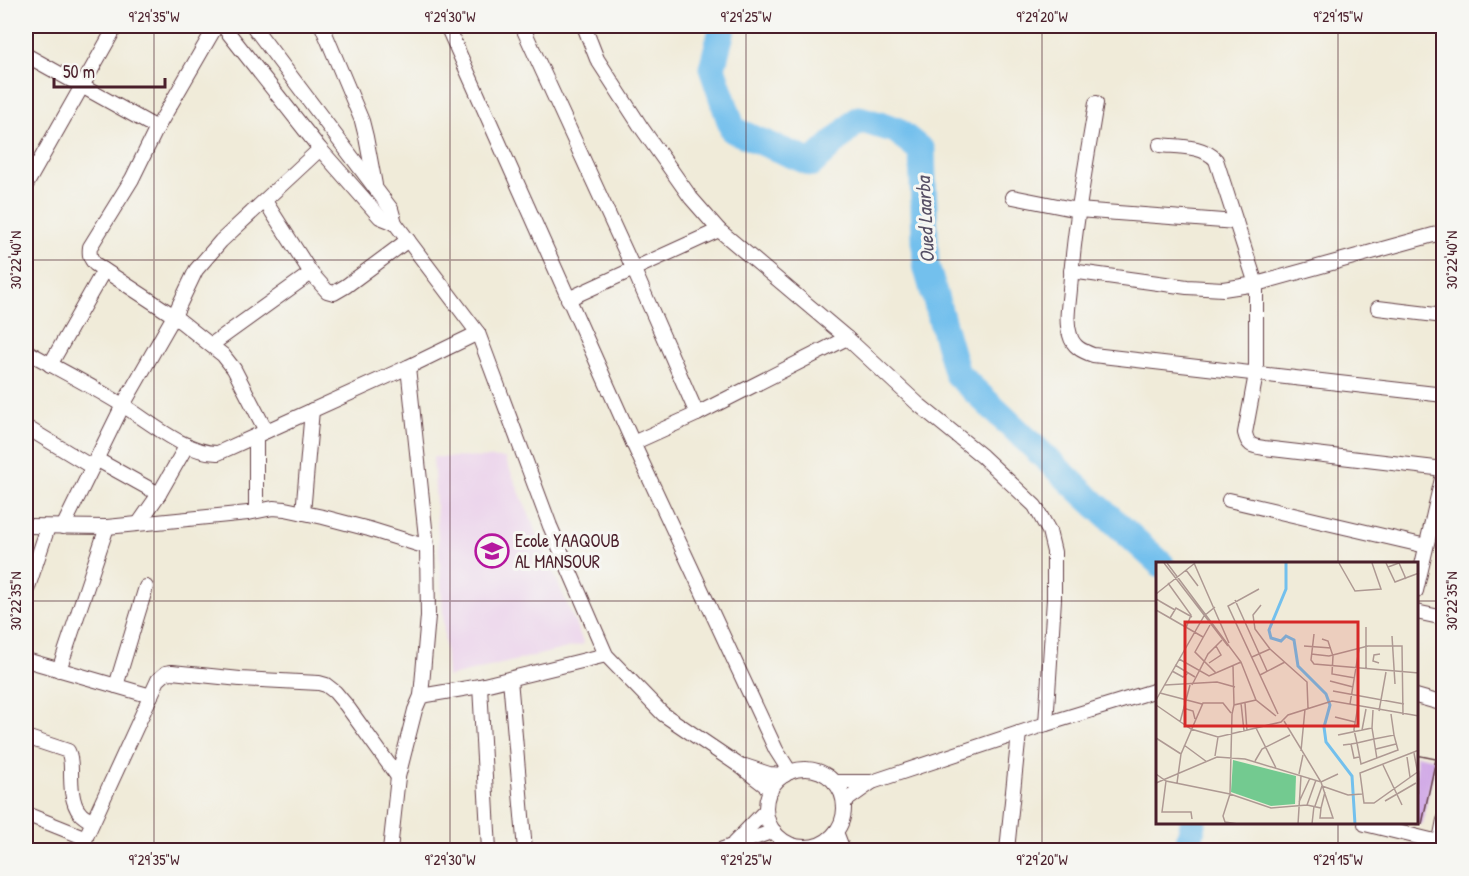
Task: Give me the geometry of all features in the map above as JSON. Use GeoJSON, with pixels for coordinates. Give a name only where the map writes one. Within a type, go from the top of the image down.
{"type":"FeatureCollection","features":[{"type":"Feature","properties":{"kind":"street"},"geometry":{"type":"LineString","coordinates":[[26,185],[116,26]]}},
{"type":"Feature","properties":{"kind":"street"},"geometry":{"type":"LineString","coordinates":[[216,26],[157,128],[132,179],[90,247],[90,259],[174,316],[211,345],[234,369],[261,433],[256,510]]}},
{"type":"Feature","properties":{"kind":"street"},"geometry":{"type":"LineString","coordinates":[[223,26],[320,149],[380,217],[395,224]]}},
{"type":"Feature","properties":{"kind":"street"},"geometry":{"type":"LineString","coordinates":[[253,26],[375,187],[391,209],[395,224],[478,333],[550,526],[606,655],[663,714],[771,790]]}},
{"type":"Feature","properties":{"kind":"street"},"geometry":{"type":"LineString","coordinates":[[322,26],[362,121],[375,187]]}},
{"type":"Feature","properties":{"kind":"street"},"geometry":{"type":"LineString","coordinates":[[447,26],[633,444],[788,774]]}},
{"type":"Feature","properties":{"kind":"street"},"geometry":{"type":"LineString","coordinates":[[522,26],[697,414]]}},
{"type":"Feature","properties":{"kind":"street"},"geometry":{"type":"LineString","coordinates":[[584,26],[597,59],[641,127],[691,198],[719,230],[847,338],[918,404],[982,456],[1035,506],[1049,531],[1054,552],[1054,599],[1046,724]]}},
{"type":"Feature","properties":{"kind":"street"},"geometry":{"type":"LineString","coordinates":[[26,55],[157,128]]}},
{"type":"Feature","properties":{"kind":"street"},"geometry":{"type":"LineString","coordinates":[[1096,103],[1078,210],[1067,322],[1070,337],[1079,349],[1093,355],[1443,395]]}},
{"type":"Feature","properties":{"kind":"street"},"geometry":{"type":"LineString","coordinates":[[1160,145],[1199,149],[1212,155],[1216,160],[1256,284],[1256,374],[1245,433],[1247,442],[1253,446],[1443,470],[1418,582]]}},
{"type":"Feature","properties":{"kind":"street"},"geometry":{"type":"LineString","coordinates":[[63,527],[123,405],[174,316],[196,270],[221,241],[320,149]]}},
{"type":"Feature","properties":{"kind":"street"},"geometry":{"type":"LineString","coordinates":[[1013,197],[1078,210],[1236,222]]}},
{"type":"Feature","properties":{"kind":"street"},"geometry":{"type":"LineString","coordinates":[[265,201],[311,273],[327,291],[334,293],[408,240]]}},
{"type":"Feature","properties":{"kind":"street"},"geometry":{"type":"LineString","coordinates":[[568,299],[719,230]]}},
{"type":"Feature","properties":{"kind":"street"},"geometry":{"type":"LineString","coordinates":[[1071,271],[1223,289],[1256,284],[1443,232]]}},
{"type":"Feature","properties":{"kind":"street"},"geometry":{"type":"LineString","coordinates":[[50,365],[104,270]]}},
{"type":"Feature","properties":{"kind":"street"},"geometry":{"type":"LineString","coordinates":[[211,345],[311,273]]}},
{"type":"Feature","properties":{"kind":"street"},"geometry":{"type":"LineString","coordinates":[[1378,308],[1443,316]]}},
{"type":"Feature","properties":{"kind":"street"},"geometry":{"type":"LineString","coordinates":[[26,351],[123,405],[186,446],[219,453],[478,333]]}},
{"type":"Feature","properties":{"kind":"street"},"geometry":{"type":"LineString","coordinates":[[633,444],[847,338]]}},
{"type":"Feature","properties":{"kind":"street"},"geometry":{"type":"LineString","coordinates":[[390,850],[398,777],[415,710],[421,696],[428,616],[426,548],[408,367]]}},
{"type":"Feature","properties":{"kind":"street"},"geometry":{"type":"LineString","coordinates":[[303,513],[312,410]]}},
{"type":"Feature","properties":{"kind":"street"},"geometry":{"type":"LineString","coordinates":[[26,429],[159,494]]}},
{"type":"Feature","properties":{"kind":"street"},"geometry":{"type":"LineString","coordinates":[[139,523],[159,494],[186,446]]}},
{"type":"Feature","properties":{"kind":"street"},"geometry":{"type":"LineString","coordinates":[[1229,500],[1426,546]]}},
{"type":"Feature","properties":{"kind":"street"},"geometry":{"type":"LineString","coordinates":[[26,525],[107,527],[248,513],[273,508],[369,529],[426,548]]}},
{"type":"Feature","properties":{"kind":"street"},"geometry":{"type":"LineString","coordinates":[[26,593],[48,527]]}},
{"type":"Feature","properties":{"kind":"street"},"geometry":{"type":"LineString","coordinates":[[59,670],[107,527]]}},
{"type":"Feature","properties":{"kind":"street"},"geometry":{"type":"LineString","coordinates":[[116,686],[146,587]]}},
{"type":"Feature","properties":{"kind":"street"},"geometry":{"type":"LineString","coordinates":[[1418,612],[1443,618]]}},
{"type":"Feature","properties":{"kind":"street"},"geometry":{"type":"LineString","coordinates":[[421,696],[480,686],[606,655]]}},
{"type":"Feature","properties":{"kind":"street"},"geometry":{"type":"LineString","coordinates":[[26,660],[151,696]]}},
{"type":"Feature","properties":{"kind":"street"},"geometry":{"type":"LineString","coordinates":[[26,814],[83,844],[151,696],[162,676],[172,672],[326,685],[336,692],[398,777]]}},
{"type":"Feature","properties":{"kind":"street"},"geometry":{"type":"LineString","coordinates":[[510,679],[525,850]]}},
{"type":"Feature","properties":{"kind":"street"},"geometry":{"type":"LineString","coordinates":[[480,686],[489,850]]}},
{"type":"Feature","properties":{"kind":"street"},"geometry":{"type":"LineString","coordinates":[[844,802],[872,783],[1046,724],[1156,690]]}},
{"type":"Feature","properties":{"kind":"street"},"geometry":{"type":"LineString","coordinates":[[1418,697],[1443,704]]}},
{"type":"Feature","properties":{"kind":"street"},"geometry":{"type":"LineString","coordinates":[[1007,850],[1019,733]]}},
{"type":"Feature","properties":{"kind":"street"},"geometry":{"type":"LineString","coordinates":[[26,737],[65,748],[68,751],[71,759],[71,785],[75,802],[81,814],[92,822]]}},
{"type":"Feature","properties":{"kind":"street"},"geometry":{"type":"LineString","coordinates":[[737,764],[770,774],[814,770],[834,782],[841,791],[844,802],[842,823],[836,832],[818,848],[792,845],[782,840],[769,821],[766,810],[771,790],[788,774]]}},
{"type":"Feature","properties":{"kind":"street"},"geometry":{"type":"LineString","coordinates":[[834,782],[872,783]]}},
{"type":"Feature","properties":{"kind":"street"},"geometry":{"type":"LineString","coordinates":[[725,849],[766,810]]}},
{"type":"Feature","properties":{"kind":"street"},"geometry":{"type":"LineString","coordinates":[[1368,825],[1439,847],[1443,820]]}},
{"type":"Feature","properties":{"kind":"street"},"geometry":{"type":"LineString","coordinates":[[725,849],[774,831]]}},
{"type":"Feature","properties":{"kind":"street"},"geometry":{"type":"LineString","coordinates":[[836,832],[843,850]]}},
{"type":"Feature","properties":{"kind":"shaded area","name":"Ecole YAAQOUB AL MANSOUR"},"geometry":{"type":"Polygon","coordinates":[[[433,457],[505,458],[584,644],[447,677],[433,457]]]}},
{"type":"Feature","properties":{"kind":"building"},"geometry":{"type":"Polygon","coordinates":[[[1418,755],[1436,759],[1422,824],[1418,824],[1418,755]]]}},
{"type":"Feature","properties":{"kind":"waterway","name":"Oued Laarba"},"geometry":{"type":"LineString","coordinates":[[723,26],[712,68],[733,130],[812,163],[859,119],[896,130],[922,151],[926,265],[957,374],[1159,562]]}},
{"type":"Feature","properties":{"kind":"waterway","name":"Oued Laarba"},"geometry":{"type":"LineString","coordinates":[[1187,850],[1193,825]]}},
{"type":"Feature","properties":{"kind":"place","name":"Ecole YAAQOUB AL MANSOUR"},"geometry":{"type":"Point","coordinates":[492,551]}}]}
